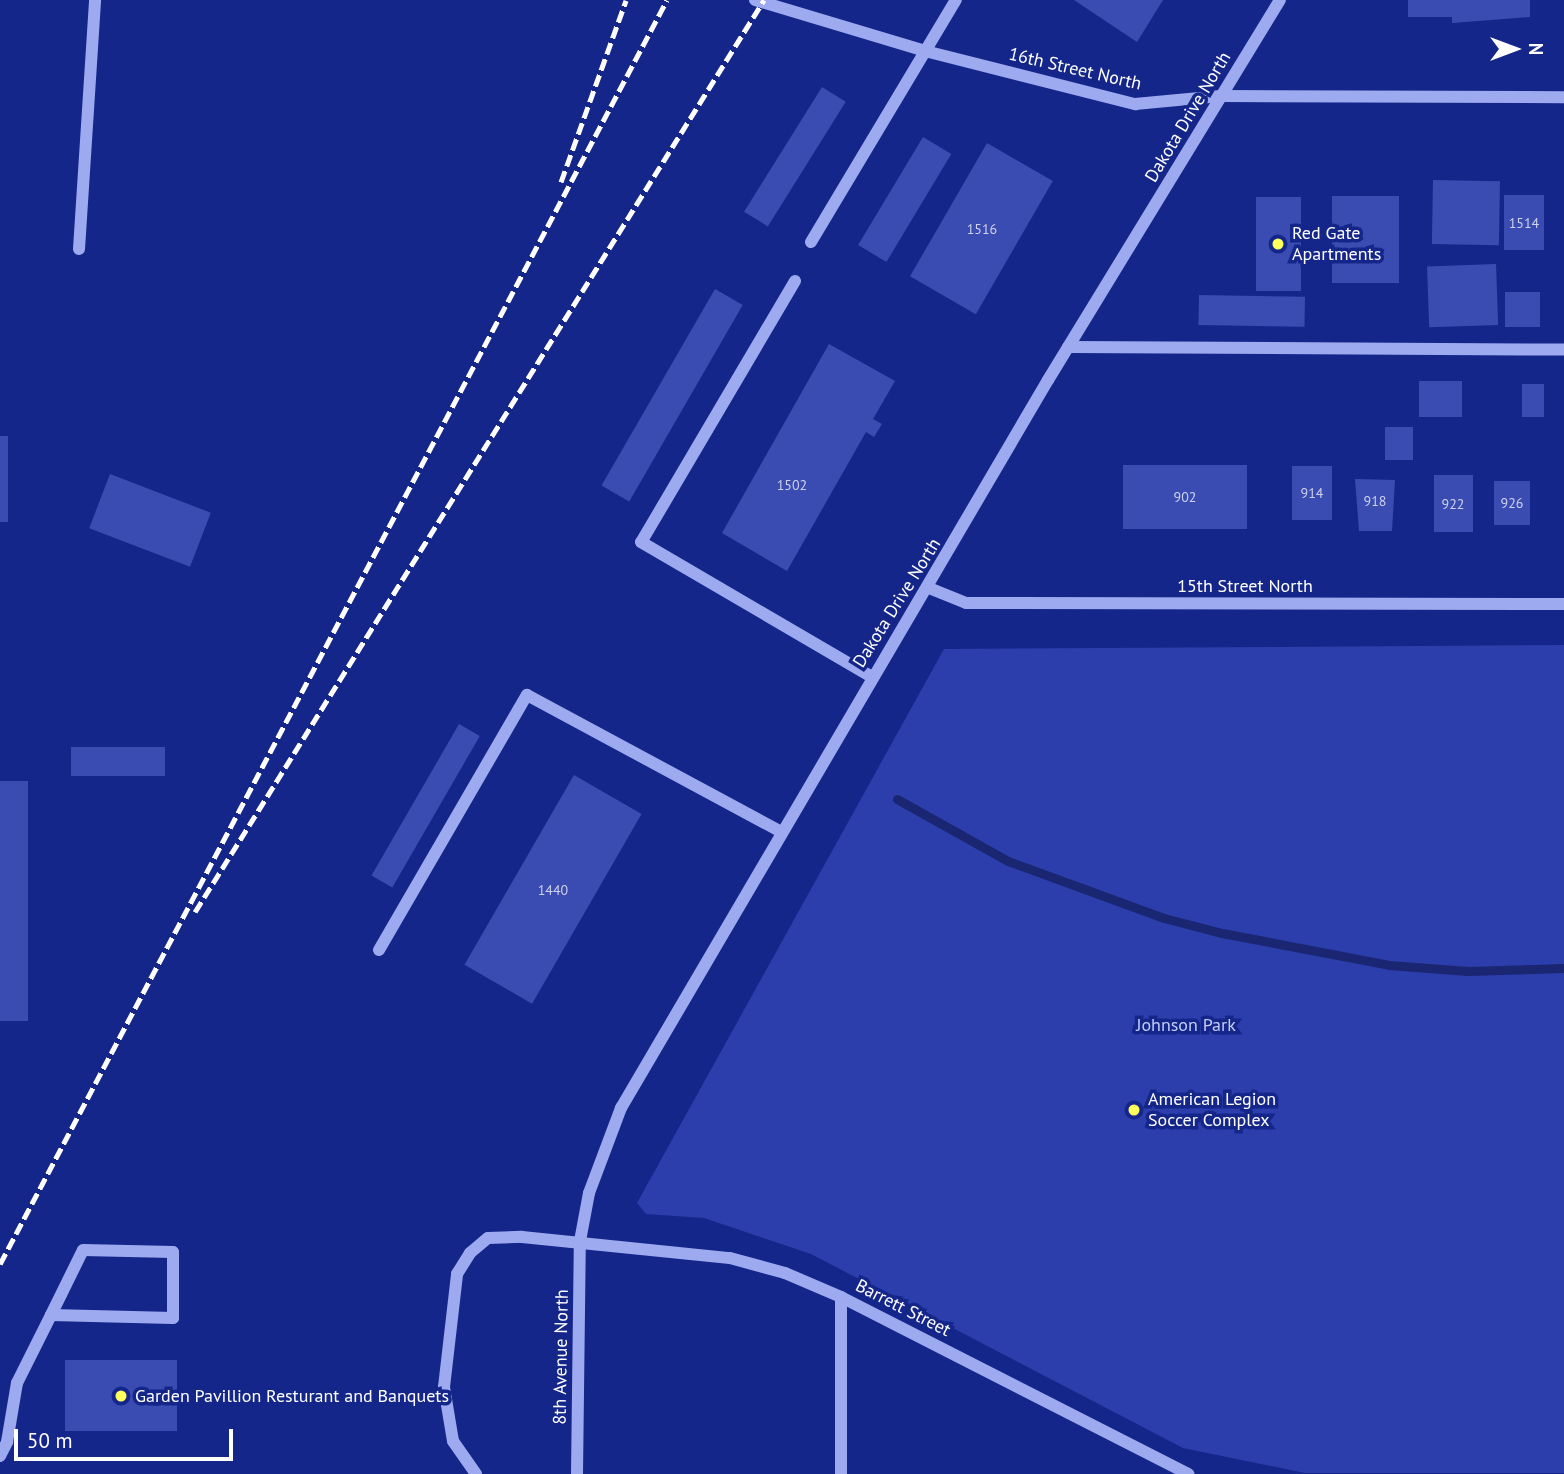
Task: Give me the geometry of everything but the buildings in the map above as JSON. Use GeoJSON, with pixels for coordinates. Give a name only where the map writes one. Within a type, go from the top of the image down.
{"type":"FeatureCollection","features":[{"type":"Feature","properties":{"kind":"street"},"geometry":{"type":"LineString","coordinates":[[79,249],[95,0]]}},
{"type":"Feature","properties":{"kind":"street","name":"16th Street North"},"geometry":{"type":"LineString","coordinates":[[755,0],[925,51],[1136,104],[1221,96],[1564,97]]}},
{"type":"Feature","properties":{"kind":"street"},"geometry":{"type":"LineString","coordinates":[[811,242],[956,0]]}},
{"type":"Feature","properties":{"kind":"street","name":"Dakota Drive North"},"geometry":{"type":"LineString","coordinates":[[580,1241],[589,1193],[621,1108],[872,677],[929,588],[1068,347],[1280,0]]}},
{"type":"Feature","properties":{"kind":"street"},"geometry":{"type":"LineString","coordinates":[[795,281],[641,542],[872,677]]}},
{"type":"Feature","properties":{"kind":"street"},"geometry":{"type":"LineString","coordinates":[[1068,347],[1564,350]]}},
{"type":"Feature","properties":{"kind":"street","name":"15th Street North"},"geometry":{"type":"LineString","coordinates":[[929,588],[966,603],[1564,604]]}},
{"type":"Feature","properties":{"kind":"street"},"geometry":{"type":"LineString","coordinates":[[379,950],[527,695],[781,832]]}},
{"type":"Feature","properties":{"kind":"street","name":"Barrett Street"},"geometry":{"type":"LineString","coordinates":[[476,1474],[453,1441],[444,1387],[457,1274],[470,1253],[488,1238],[580,1241],[730,1258],[785,1273],[841,1297],[1164,1468],[1188,1474]]}},
{"type":"Feature","properties":{"kind":"street","name":"8th Avenue North"},"geometry":{"type":"LineString","coordinates":[[578,1474],[580,1241]]}},
{"type":"Feature","properties":{"kind":"street"},"geometry":{"type":"LineString","coordinates":[[0,1456],[7,1442],[17,1382],[83,1250],[173,1252],[173,1318],[51,1315]]}},
{"type":"Feature","properties":{"kind":"street"},"geometry":{"type":"LineString","coordinates":[[841,1297],[841,1474]]}},
{"type":"Feature","properties":{"kind":"green space","name":"Johnson Park"},"geometry":{"type":"Polygon","coordinates":[[[1564,645],[1564,1473],[1305,1473],[1183,1448],[811,1254],[704,1218],[646,1214],[637,1203],[944,649],[1564,645]]]}},
{"type":"Feature","properties":{"kind":"waterway"},"geometry":{"type":"LineString","coordinates":[[897,799],[1008,861],[1164,918],[1222,933],[1389,965],[1468,971],[1564,968]]}},
{"type":"Feature","properties":{"kind":"railway"},"geometry":{"type":"LineString","coordinates":[[561,182],[626,0]]}},
{"type":"Feature","properties":{"kind":"railway"},"geometry":{"type":"LineString","coordinates":[[0,1264],[667,0]]}},
{"type":"Feature","properties":{"kind":"railway"},"geometry":{"type":"LineString","coordinates":[[195,912],[764,0]]}},
{"type":"Feature","properties":{"kind":"place","name":"Red Gate Apartments"},"geometry":{"type":"Point","coordinates":[1278,244]}},
{"type":"Feature","properties":{"kind":"place","name":"American Legion Soccer Complex"},"geometry":{"type":"Point","coordinates":[1134,1110]}},
{"type":"Feature","properties":{"kind":"place","name":"Garden Pavillion Resturant and Banquets"},"geometry":{"type":"Point","coordinates":[121,1396]}}]}
